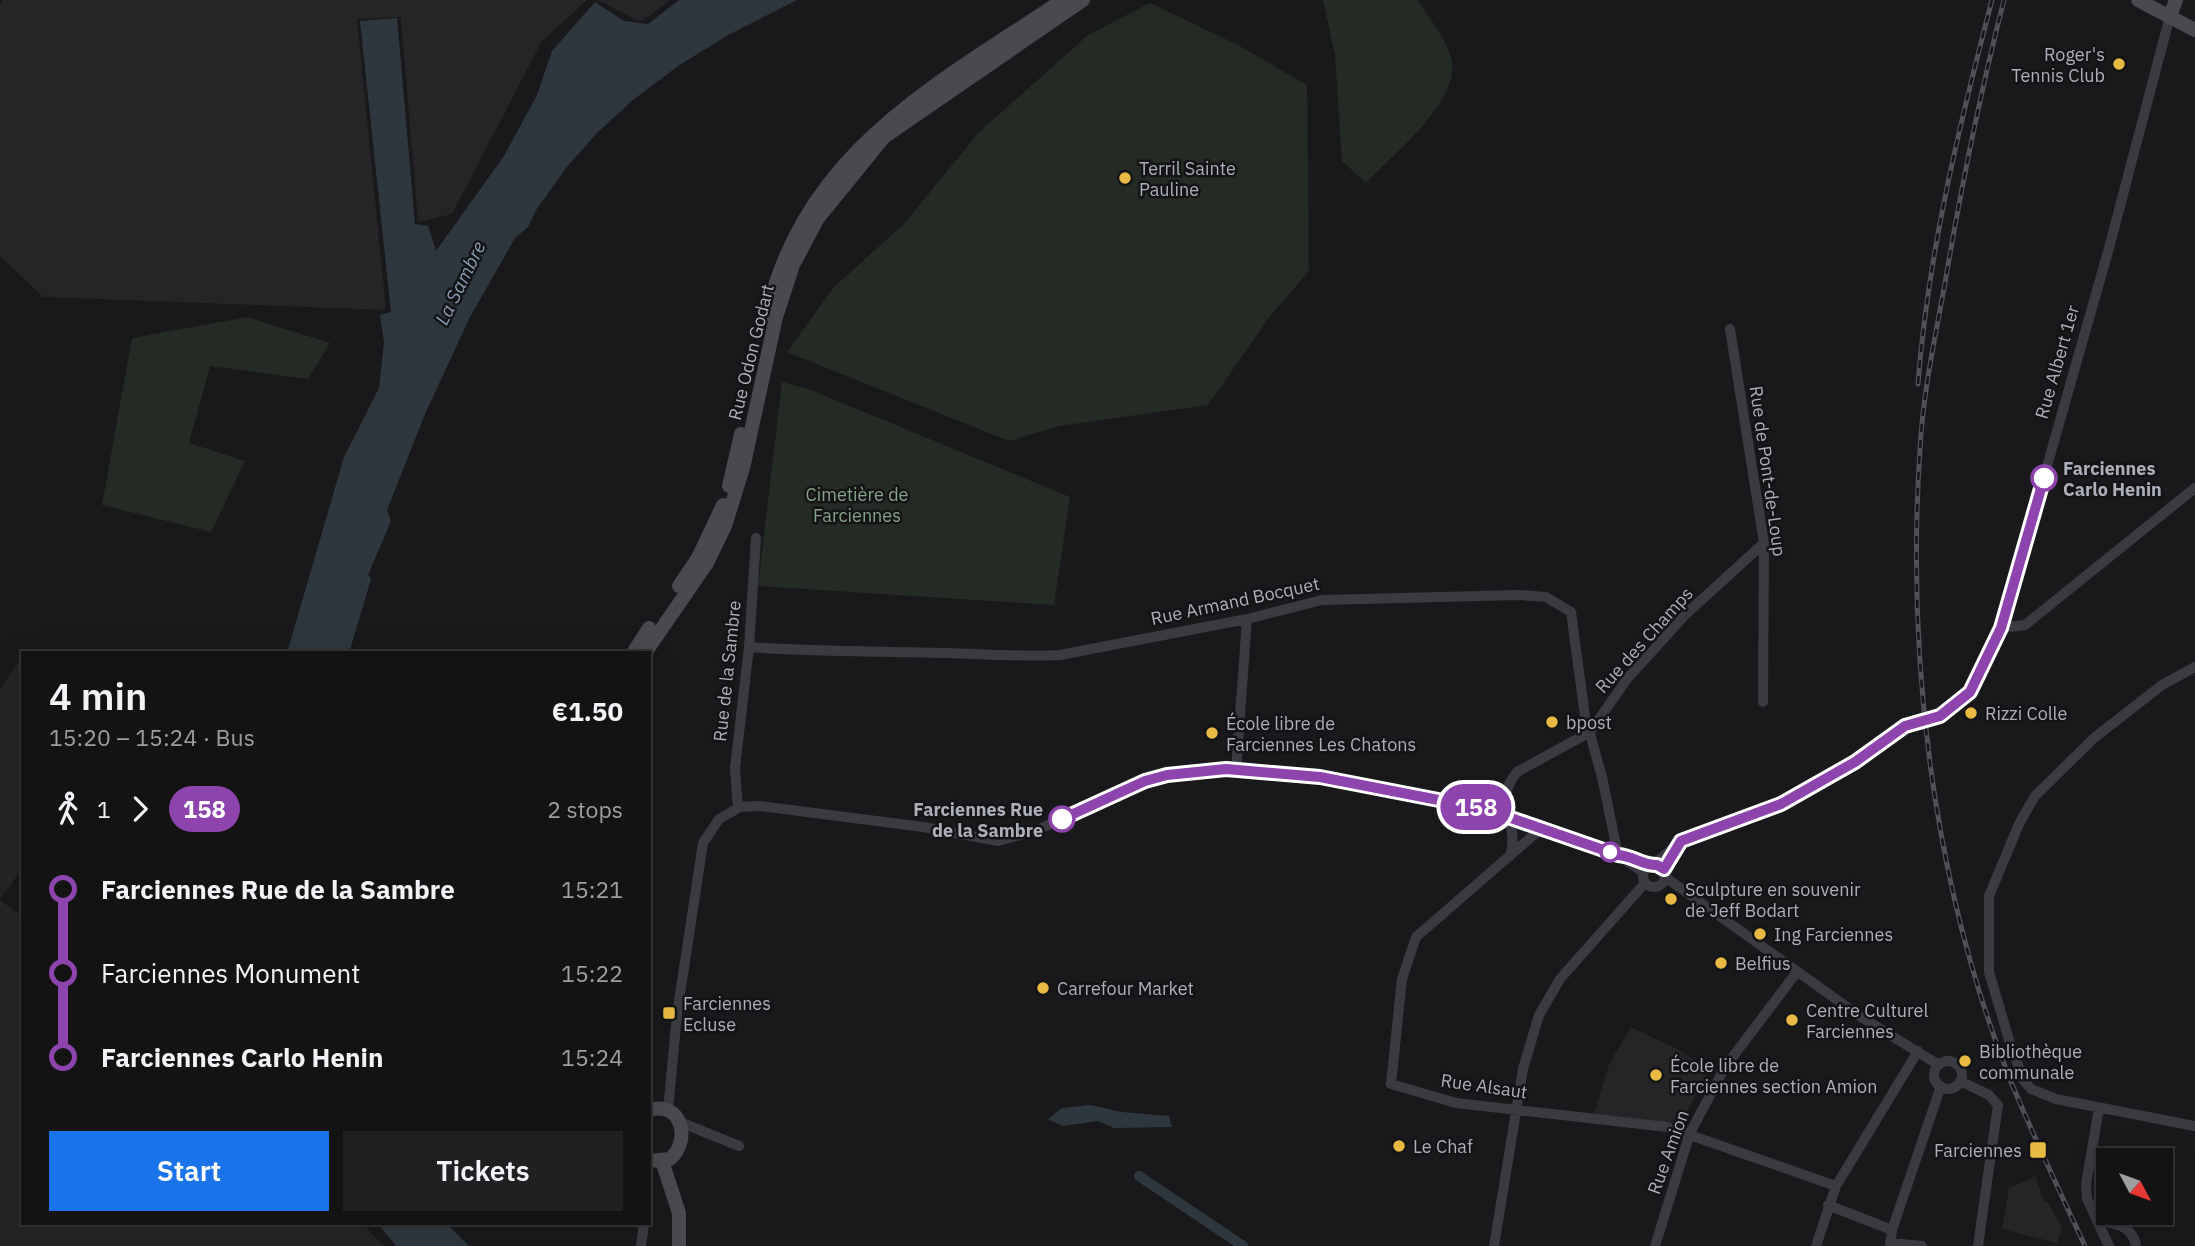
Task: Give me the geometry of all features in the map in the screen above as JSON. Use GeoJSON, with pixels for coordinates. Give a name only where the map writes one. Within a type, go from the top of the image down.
{"type":"FeatureCollection","features":[{"type":"Feature","properties":{"kind":"main road","name":"Rue Odon Godart"},"geometry":{"type":"LineString","coordinates":[[635,651],[698,558],[717,522],[733,468],[779,272],[820,194],[848,159],[909,103],[1063,0]]}},
{"type":"Feature","properties":{"kind":"main road","name":"Rue Odon Godart"},"geometry":{"type":"LineString","coordinates":[[646,651],[706,564],[725,526],[743,468],[776,317],[793,265],[818,218],[884,137],[1083,0]]}},
{"type":"Feature","properties":{"kind":"main road"},"geometry":{"type":"LineString","coordinates":[[2138,0],[2195,30]]}},
{"type":"Feature","properties":{"kind":"main road","name":"Rue Albert 1er"},"geometry":{"type":"LineString","coordinates":[[2170,16],[2176,0]]}},
{"type":"Feature","properties":{"kind":"main road"},"geometry":{"type":"LineString","coordinates":[[651,1110],[668,1110],[680,1122],[683,1130],[681,1146],[670,1158],[655,1161],[679,1213],[679,1246]]}},
{"type":"Feature","properties":{"kind":"street","name":"Rue Albert 1er"},"geometry":{"type":"LineString","coordinates":[[1653,872],[1681,841],[1781,804],[1855,762],[1905,726],[1940,716],[1970,692],[2001,628],[2109,248],[2170,16]]}},
{"type":"Feature","properties":{"kind":"street","name":"Rue de Pont-de-Loup"},"geometry":{"type":"LineString","coordinates":[[1730,329],[1764,543],[1763,702]]}},
{"type":"Feature","properties":{"kind":"street"},"geometry":{"type":"LineString","coordinates":[[2001,628],[2025,625],[2195,488]]}},
{"type":"Feature","properties":{"kind":"street","name":"Rue de la Sambre"},"geometry":{"type":"LineString","coordinates":[[737,808],[734,768],[749,647],[756,538]]}},
{"type":"Feature","properties":{"kind":"street","name":"Rue des Champs"},"geometry":{"type":"LineString","coordinates":[[1507,816],[1505,795],[1508,782],[1517,772],[1590,732],[1628,679],[1686,614],[1764,543]]}},
{"type":"Feature","properties":{"kind":"street","name":"Rue Armand Bocquet"},"geometry":{"type":"LineString","coordinates":[[749,647],[831,653],[947,653],[1030,657],[1060,655],[1247,619],[1322,600],[1467,594],[1546,597],[1571,612],[1590,732],[1618,855]]}},
{"type":"Feature","properties":{"kind":"street"},"geometry":{"type":"LineString","coordinates":[[1236,770],[1247,619]]}},
{"type":"Feature","properties":{"kind":"street"},"geometry":{"type":"LineString","coordinates":[[2195,667],[2162,685],[2094,738],[2035,796],[2019,824],[1989,896],[1989,972],[2024,1081],[2031,1089],[2056,1100],[2195,1126]]}},
{"type":"Feature","properties":{"kind":"street"},"geometry":{"type":"LineString","coordinates":[[668,1110],[677,1014],[703,843],[719,819],[737,808],[760,806],[923,827],[998,841],[1035,831],[1145,781],[1167,775],[1236,770],[1320,777],[1507,816],[1618,855],[1653,872],[1861,1017],[1939,1065]]}},
{"type":"Feature","properties":{"kind":"street"},"geometry":{"type":"LineString","coordinates":[[1507,816],[1514,840],[1510,856]]}},
{"type":"Feature","properties":{"kind":"street","name":"Rue Alsaut"},"geometry":{"type":"LineString","coordinates":[[1543,827],[1416,937],[1402,979],[1391,1084],[1456,1103],[1518,1108],[1690,1132],[1836,1186]]}},
{"type":"Feature","properties":{"kind":"street"},"geometry":{"type":"LineString","coordinates":[[1494,1246],[1523,1069],[1547,998],[1653,872]]}},
{"type":"Feature","properties":{"kind":"street","name":"Rue Amion"},"geometry":{"type":"LineString","coordinates":[[1655,1246],[1690,1132],[1724,1067],[1797,972]]}},
{"type":"Feature","properties":{"kind":"street"},"geometry":{"type":"LineString","coordinates":[[1816,1246],[1836,1186],[1918,1051]]}},
{"type":"Feature","properties":{"kind":"street"},"geometry":{"type":"LineString","coordinates":[[1922,1246],[1890,1245],[1892,1230],[1941,1086],[1935,1075],[1939,1065],[1947,1061],[1955,1062],[1962,1073],[1960,1081],[1952,1088],[1941,1086]]}},
{"type":"Feature","properties":{"kind":"street"},"geometry":{"type":"LineString","coordinates":[[1960,1081],[1989,1095],[1998,1105],[1978,1246]]}},
{"type":"Feature","properties":{"kind":"street"},"geometry":{"type":"LineString","coordinates":[[2096,1218],[2087,1199],[2086,1184],[2099,1108]]}},
{"type":"Feature","properties":{"kind":"street"},"geometry":{"type":"LineString","coordinates":[[680,1122],[738,1146]]}},
{"type":"Feature","properties":{"kind":"street"},"geometry":{"type":"LineString","coordinates":[[1828,1205],[1892,1230]]}},
{"type":"Feature","properties":{"kind":"street"},"geometry":{"type":"LineString","coordinates":[[641,1246],[644,1225]]}},
{"type":"Feature","properties":{"kind":"street"},"geometry":{"type":"LineString","coordinates":[[2099,1225],[2109,1246]]}},
{"type":"Feature","properties":{"kind":"street"},"geometry":{"type":"LineString","coordinates":[[2120,1225],[2129,1230],[2136,1246]]}},
{"type":"Feature","properties":{"kind":"shaded area"},"geometry":{"type":"Polygon","coordinates":[[[3,0],[587,0],[542,41],[452,214],[418,222],[401,17],[357,19],[386,310],[43,297],[0,256],[0,4],[3,0]]]}},
{"type":"Feature","properties":{"kind":"shaded area"},"geometry":{"type":"Polygon","coordinates":[[[598,0],[670,0],[641,22],[598,0]]]}},
{"type":"Feature","properties":{"kind":"shaded area"},"geometry":{"type":"Polygon","coordinates":[[[21,658],[21,871],[0,899],[0,690],[21,658]]]}},
{"type":"Feature","properties":{"kind":"shaded area"},"geometry":{"type":"Polygon","coordinates":[[[0,900],[21,916],[21,1225],[364,1225],[384,1246],[0,1246],[0,900]]]}},
{"type":"Feature","properties":{"kind":"shaded area","name":"École libre de Farciennes section Amion"},"geometry":{"type":"Polygon","coordinates":[[[1631,1027],[1679,1050],[1710,1069],[1680,1125],[1594,1114],[1609,1064],[1631,1027]]]}},
{"type":"Feature","properties":{"kind":"shaded area"},"geometry":{"type":"Polygon","coordinates":[[[2035,1176],[2044,1202],[2047,1201],[2062,1228],[2057,1243],[2002,1229],[2009,1188],[2035,1176]]]}},
{"type":"Feature","properties":{"kind":"green space"},"geometry":{"type":"Polygon","coordinates":[[[1323,0],[1418,0],[1441,35],[1451,57],[1452,74],[1447,91],[1436,108],[1408,142],[1366,183],[1342,161],[1335,55],[1323,0]]]}},
{"type":"Feature","properties":{"kind":"green space","name":"Terril Sainte Pauline"},"geometry":{"type":"Polygon","coordinates":[[[1150,3],[1236,44],[1307,85],[1309,271],[1271,315],[1208,405],[1059,426],[1009,441],[787,352],[834,287],[905,223],[978,133],[1088,35],[1150,3]]]}},
{"type":"Feature","properties":{"kind":"green space"},"geometry":{"type":"Polygon","coordinates":[[[247,317],[330,343],[308,379],[210,366],[189,443],[245,461],[211,532],[102,505],[132,338],[247,317]]]}},
{"type":"Feature","properties":{"kind":"green space","name":"Cimetière de Farciennes"},"geometry":{"type":"Polygon","coordinates":[[[782,382],[811,390],[1070,497],[1054,605],[758,586],[782,382]]]}},
{"type":"Feature","properties":{"kind":"water","name":"La Sambre"},"geometry":{"type":"Polygon","coordinates":[[[679,0],[797,0],[728,35],[678,66],[633,100],[597,133],[566,168],[536,210],[528,227],[515,238],[469,319],[425,414],[387,510],[391,521],[368,575],[371,579],[350,651],[288,651],[344,457],[379,388],[384,342],[380,315],[391,312],[360,21],[397,18],[415,224],[428,226],[436,251],[504,156],[537,95],[552,51],[595,2],[624,21],[648,24],[679,0]]]}},
{"type":"Feature","properties":{"kind":"water"},"geometry":{"type":"Polygon","coordinates":[[[1090,1105],[1122,1112],[1169,1116],[1172,1127],[1114,1128],[1098,1121],[1063,1126],[1048,1119],[1062,1108],[1090,1105]]]}},
{"type":"Feature","properties":{"kind":"water"},"geometry":{"type":"Polygon","coordinates":[[[379,1225],[448,1225],[469,1246],[396,1246],[379,1225]]]}},
{"type":"Feature","properties":{"kind":"waterway"},"geometry":{"type":"LineString","coordinates":[[1139,1176],[1243,1246]]}},
{"type":"Feature","properties":{"kind":"railway"},"geometry":{"type":"LineString","coordinates":[[1918,384],[1929,287],[1946,190],[1992,0]]}},
{"type":"Feature","properties":{"kind":"railway"},"geometry":{"type":"LineString","coordinates":[[2004,0],[1964,176],[1924,407],[1917,528],[1917,609],[1922,690],[1944,851],[1962,930],[1984,1007],[2011,1082],[2085,1246]]}},
{"type":"Feature","properties":{"kind":"bus line","name":"158"},"geometry":{"type":"LineString","coordinates":[[1062,819],[1145,781],[1167,775],[1226,769],[1320,777],[1485,809],[1618,855],[1628,856],[1647,866],[1657,865],[1664,869],[1681,841],[1753,816],[1813,788],[1905,726],[1940,716],[1970,692],[2001,628],[2044,478]]}},
{"type":"Feature","properties":{"kind":"place","name":"Roger's Tennis Club"},"geometry":{"type":"Point","coordinates":[2119,64]}},
{"type":"Feature","properties":{"kind":"place","name":"Terril Sainte Pauline"},"geometry":{"type":"Point","coordinates":[1125,178]}},
{"type":"Feature","properties":{"kind":"place","name":"Farciennes Carlo Henin"},"geometry":{"type":"Point","coordinates":[2044,478]}},
{"type":"Feature","properties":{"kind":"place","name":"Rizzi Colle"},"geometry":{"type":"Point","coordinates":[1971,713]}},
{"type":"Feature","properties":{"kind":"place","name":"bpost"},"geometry":{"type":"Point","coordinates":[1552,722]}},
{"type":"Feature","properties":{"kind":"place","name":"École libre de Farciennes Les Chatons"},"geometry":{"type":"Point","coordinates":[1212,733]}},
{"type":"Feature","properties":{"kind":"place","name":"Farciennes Rue de la Sambre"},"geometry":{"type":"Point","coordinates":[1062,819]}},
{"type":"Feature","properties":{"kind":"place","name":"Sculpture en souvenir de Jeff Bodart"},"geometry":{"type":"Point","coordinates":[1671,899]}},
{"type":"Feature","properties":{"kind":"place","name":"Ing Farciennes"},"geometry":{"type":"Point","coordinates":[1760,934]}},
{"type":"Feature","properties":{"kind":"place","name":"Belfius"},"geometry":{"type":"Point","coordinates":[1721,963]}},
{"type":"Feature","properties":{"kind":"place","name":"Carrefour Market"},"geometry":{"type":"Point","coordinates":[1043,988]}},
{"type":"Feature","properties":{"kind":"place","name":"Farciennes Ecluse"},"geometry":{"type":"Point","coordinates":[669,1013]}},
{"type":"Feature","properties":{"kind":"place","name":"Centre Culturel Farciennes"},"geometry":{"type":"Point","coordinates":[1792,1020]}},
{"type":"Feature","properties":{"kind":"place","name":"Bibliothèque communale"},"geometry":{"type":"Point","coordinates":[1965,1061]}},
{"type":"Feature","properties":{"kind":"place","name":"École libre de Farciennes section Amion"},"geometry":{"type":"Point","coordinates":[1656,1075]}},
{"type":"Feature","properties":{"kind":"place","name":"Le Chaf"},"geometry":{"type":"Point","coordinates":[1399,1146]}},
{"type":"Feature","properties":{"kind":"place","name":"Farciennes"},"geometry":{"type":"Point","coordinates":[2038,1150]}}]}
